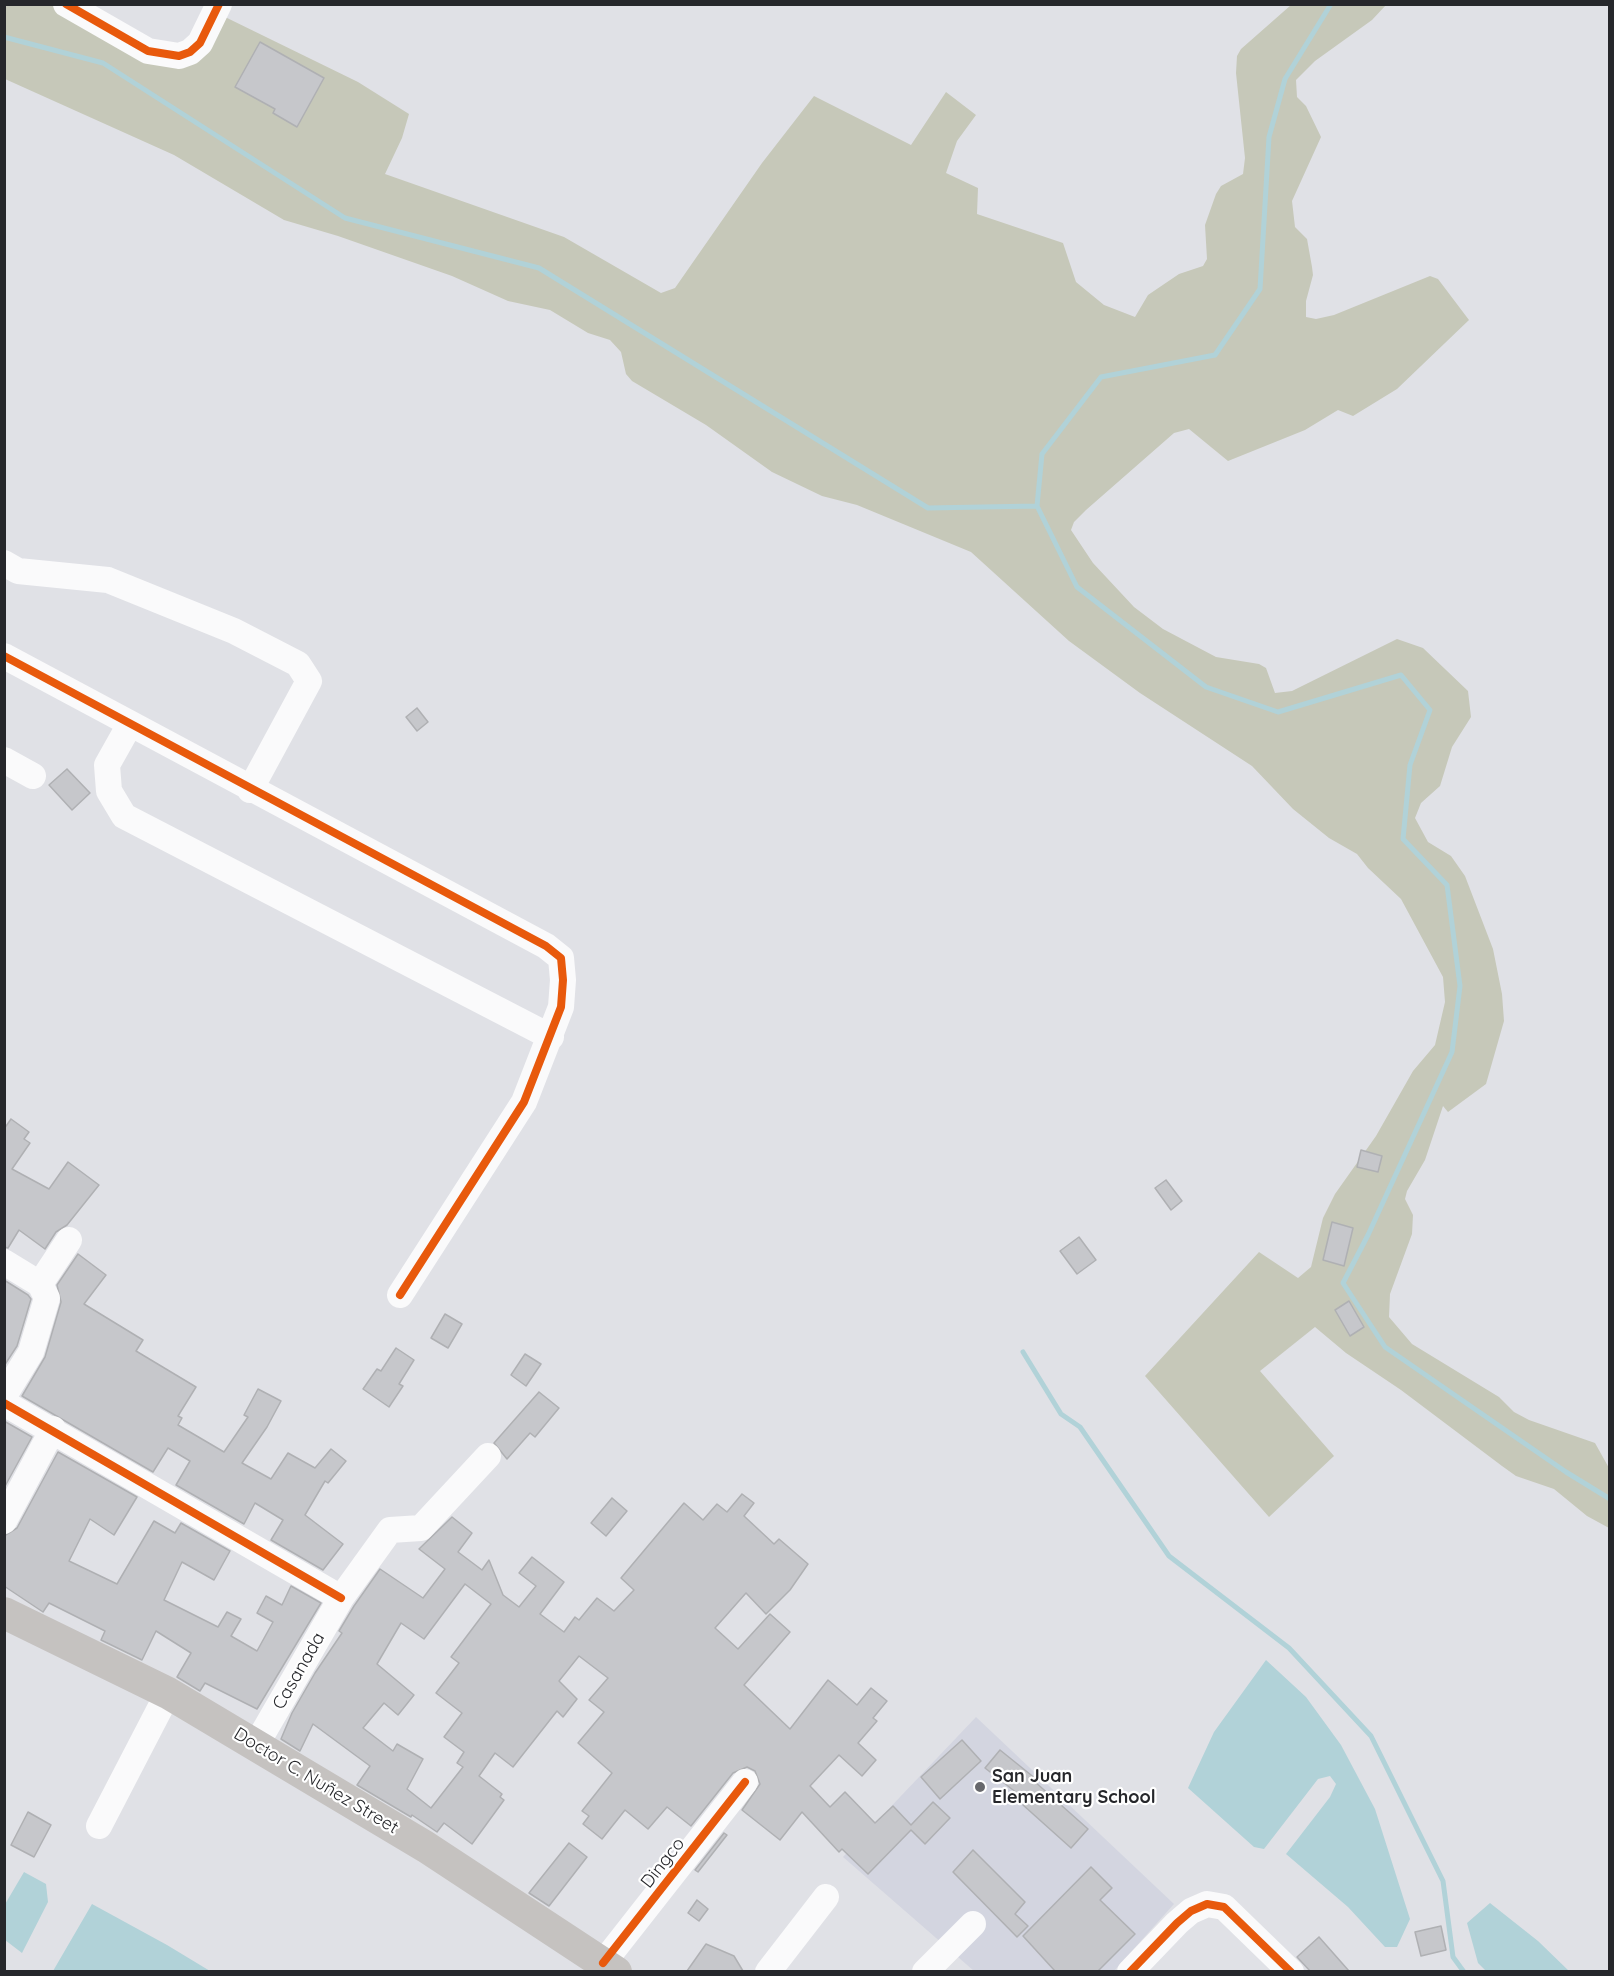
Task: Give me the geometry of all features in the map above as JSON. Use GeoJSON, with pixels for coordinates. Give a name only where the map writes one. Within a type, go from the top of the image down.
{"type":"FeatureCollection","features":[{"type":"Feature","properties":{"kind":"main road","name":"Doctor C. Nuñez Street"},"geometry":{"type":"LineString","coordinates":[[4,1613],[168,1693],[426,1847],[610,1967]]}},
{"type":"Feature","properties":{"kind":"street"},"geometry":{"type":"LineString","coordinates":[[66,4],[148,51],[179,56],[190,52],[200,43],[219,4]]}},
{"type":"Feature","properties":{"kind":"street"},"geometry":{"type":"LineString","coordinates":[[4,563],[18,571],[108,580],[234,631],[298,664],[309,681],[250,790]]}},
{"type":"Feature","properties":{"kind":"street"},"geometry":{"type":"LineString","coordinates":[[4,656],[250,790],[546,946],[561,958],[563,980],[561,1007],[524,1102],[400,1295]]}},
{"type":"Feature","properties":{"kind":"street"},"geometry":{"type":"LineString","coordinates":[[130,724],[107,765],[109,791],[124,816],[551,1037]]}},
{"type":"Feature","properties":{"kind":"street"},"geometry":{"type":"LineString","coordinates":[[4,760],[33,776]]}},
{"type":"Feature","properties":{"kind":"street"},"geometry":{"type":"LineString","coordinates":[[40,1284],[69,1240]]}},
{"type":"Feature","properties":{"kind":"street"},"geometry":{"type":"LineString","coordinates":[[4,1262],[40,1284],[47,1298],[31,1352],[4,1395]]}},
{"type":"Feature","properties":{"kind":"street"},"geometry":{"type":"LineString","coordinates":[[4,1402],[341,1598]]}},
{"type":"Feature","properties":{"kind":"street"},"geometry":{"type":"LineString","coordinates":[[4,1521],[53,1429]]}},
{"type":"Feature","properties":{"kind":"street","name":"Casanada"},"geometry":{"type":"LineString","coordinates":[[256,1745],[341,1598],[390,1530],[421,1528],[488,1456]]}},
{"type":"Feature","properties":{"kind":"street"},"geometry":{"type":"LineString","coordinates":[[99,1826],[168,1693]]}},
{"type":"Feature","properties":{"kind":"street","name":"Dingco"},"geometry":{"type":"LineString","coordinates":[[610,1967],[746,1782]]}},
{"type":"Feature","properties":{"kind":"street"},"geometry":{"type":"LineString","coordinates":[[768,1971],[826,1897]]}},
{"type":"Feature","properties":{"kind":"street"},"geometry":{"type":"LineString","coordinates":[[1130,1971],[1177,1923],[1191,1911],[1207,1904],[1224,1906],[1291,1971]]}},
{"type":"Feature","properties":{"kind":"street"},"geometry":{"type":"LineString","coordinates":[[925,1971],[973,1924]]}},
{"type":"Feature","properties":{"kind":"shaded area","name":"San Juan Elementary School"},"geometry":{"type":"Polygon","coordinates":[[[976,1717],[1174,1904],[1114,1971],[974,1971],[843,1857],[976,1717]]]}},
{"type":"Feature","properties":{"kind":"green space"},"geometry":{"type":"Polygon","coordinates":[[[4,5],[83,5],[174,60],[223,16],[358,82],[409,114],[402,138],[385,174],[564,237],[661,293],[675,288],[762,163],[814,96],[911,145],[946,92],[976,115],[957,141],[946,173],[978,188],[977,214],[1063,243],[1076,282],[1104,305],[1135,317],[1148,295],[1179,274],[1203,266],[1207,259],[1205,225],[1216,194],[1221,186],[1243,174],[1245,158],[1236,73],[1237,56],[1241,49],[1291,5],[1386,5],[1372,20],[1315,61],[1296,80],[1297,97],[1306,106],[1321,137],[1292,201],[1295,227],[1307,239],[1313,275],[1306,301],[1306,317],[1316,319],[1334,315],[1430,276],[1438,279],[1469,320],[1397,389],[1353,416],[1338,410],[1305,430],[1228,461],[1189,429],[1174,433],[1086,510],[1074,522],[1071,530],[1093,563],[1134,607],[1163,629],[1216,657],[1259,664],[1266,668],[1275,693],[1292,691],[1397,639],[1423,648],[1468,691],[1471,717],[1452,747],[1440,786],[1421,803],[1415,818],[1428,842],[1451,856],[1465,876],[1493,949],[1502,994],[1504,1021],[1486,1084],[1448,1112],[1443,1106],[1425,1160],[1407,1191],[1405,1199],[1413,1215],[1412,1234],[1390,1294],[1389,1317],[1412,1344],[1499,1397],[1514,1412],[1529,1420],[1595,1443],[1609,1468],[1609,1528],[1587,1516],[1554,1489],[1516,1476],[1401,1390],[1346,1353],[1315,1327],[1260,1371],[1334,1456],[1269,1517],[1145,1376],[1259,1252],[1298,1278],[1311,1267],[1323,1218],[1335,1194],[1376,1136],[1413,1071],[1435,1045],[1445,1002],[1443,977],[1401,899],[1368,868],[1357,854],[1329,838],[1293,809],[1252,766],[1140,693],[1069,641],[971,552],[857,505],[822,496],[772,472],[706,425],[632,381],[626,374],[621,352],[610,340],[588,333],[550,310],[508,301],[452,276],[338,236],[284,220],[174,155],[5,79],[4,5]]]}},
{"type":"Feature","properties":{"kind":"water"},"geometry":{"type":"Polygon","coordinates":[[[1266,1660],[1306,1697],[1341,1745],[1375,1809],[1410,1919],[1397,1947],[1385,1947],[1348,1907],[1286,1854],[1330,1797],[1336,1784],[1330,1776],[1318,1779],[1264,1849],[1254,1847],[1188,1788],[1214,1732],[1266,1660]]]}},
{"type":"Feature","properties":{"kind":"water"},"geometry":{"type":"Polygon","coordinates":[[[24,1872],[46,1884],[48,1902],[22,1953],[5,1940],[4,1906],[24,1872]]]}},
{"type":"Feature","properties":{"kind":"water"},"geometry":{"type":"Polygon","coordinates":[[[1490,1903],[1538,1941],[1569,1971],[1486,1971],[1478,1963],[1467,1923],[1490,1903]]]}},
{"type":"Feature","properties":{"kind":"water"},"geometry":{"type":"Polygon","coordinates":[[[92,1904],[167,1945],[210,1971],[53,1971],[92,1904]]]}},
{"type":"Feature","properties":{"kind":"building"},"geometry":{"type":"Polygon","coordinates":[[[260,42],[324,78],[297,127],[273,113],[275,109],[235,87],[260,42]]]}},
{"type":"Feature","properties":{"kind":"building"},"geometry":{"type":"Polygon","coordinates":[[[417,708],[428,722],[417,731],[406,717],[417,708]]]}},
{"type":"Feature","properties":{"kind":"building"},"geometry":{"type":"Polygon","coordinates":[[[67,769],[90,793],[72,810],[49,785],[67,769]]]}},
{"type":"Feature","properties":{"kind":"building"},"geometry":{"type":"Polygon","coordinates":[[[11,1119],[29,1132],[24,1139],[30,1143],[12,1169],[49,1189],[68,1162],[99,1185],[67,1225],[56,1232],[45,1249],[19,1230],[8,1248],[4,1247],[4,1129],[11,1119]]]}},
{"type":"Feature","properties":{"kind":"building"},"geometry":{"type":"Polygon","coordinates":[[[1361,1150],[1382,1156],[1378,1172],[1357,1167],[1361,1150]]]}},
{"type":"Feature","properties":{"kind":"building"},"geometry":{"type":"Polygon","coordinates":[[[1166,1180],[1182,1201],[1171,1210],[1155,1188],[1166,1180]]]}},
{"type":"Feature","properties":{"kind":"building"},"geometry":{"type":"Polygon","coordinates":[[[1332,1222],[1353,1228],[1344,1266],[1323,1260],[1332,1222]]]}},
{"type":"Feature","properties":{"kind":"building"},"geometry":{"type":"Polygon","coordinates":[[[1079,1237],[1096,1260],[1077,1274],[1060,1251],[1079,1237]]]}},
{"type":"Feature","properties":{"kind":"building"},"geometry":{"type":"Polygon","coordinates":[[[78,1254],[106,1275],[84,1304],[143,1340],[136,1351],[196,1387],[178,1416],[182,1418],[178,1425],[224,1452],[248,1417],[244,1415],[258,1389],[281,1401],[267,1427],[242,1463],[271,1479],[288,1453],[315,1468],[331,1449],[346,1461],[328,1483],[325,1481],[305,1515],[343,1544],[323,1570],[271,1540],[283,1520],[255,1503],[244,1524],[176,1485],[190,1461],[168,1448],[153,1472],[22,1396],[45,1357],[61,1302],[57,1285],[78,1254]]]}},
{"type":"Feature","properties":{"kind":"building"},"geometry":{"type":"Polygon","coordinates":[[[4,1280],[31,1299],[17,1346],[4,1366],[4,1280]]]}},
{"type":"Feature","properties":{"kind":"building"},"geometry":{"type":"Polygon","coordinates":[[[1349,1301],[1364,1327],[1350,1336],[1335,1310],[1349,1301]]]}},
{"type":"Feature","properties":{"kind":"building"},"geometry":{"type":"Polygon","coordinates":[[[445,1314],[462,1324],[448,1348],[431,1338],[445,1314]]]}},
{"type":"Feature","properties":{"kind":"building"},"geometry":{"type":"Polygon","coordinates":[[[396,1348],[414,1360],[399,1384],[403,1386],[389,1407],[363,1389],[377,1369],[381,1371],[396,1348]]]}},
{"type":"Feature","properties":{"kind":"building"},"geometry":{"type":"Polygon","coordinates":[[[525,1354],[541,1364],[526,1386],[511,1375],[525,1354]]]}},
{"type":"Feature","properties":{"kind":"building"},"geometry":{"type":"Polygon","coordinates":[[[539,1392],[559,1408],[535,1437],[530,1433],[507,1459],[494,1443],[539,1392]]]}},
{"type":"Feature","properties":{"kind":"building"},"geometry":{"type":"Polygon","coordinates":[[[4,1421],[32,1437],[4,1488],[4,1421]]]}},
{"type":"Feature","properties":{"kind":"building"},"geometry":{"type":"Polygon","coordinates":[[[58,1452],[137,1497],[114,1535],[90,1519],[69,1561],[117,1584],[154,1521],[175,1533],[181,1523],[230,1551],[214,1580],[182,1562],[164,1600],[218,1627],[227,1612],[241,1619],[231,1636],[257,1651],[273,1622],[257,1613],[266,1596],[282,1605],[291,1586],[321,1603],[257,1709],[205,1683],[200,1691],[177,1677],[191,1653],[156,1631],[142,1660],[101,1640],[105,1631],[49,1603],[43,1612],[4,1586],[4,1536],[17,1528],[58,1452]]]}},
{"type":"Feature","properties":{"kind":"building"},"geometry":{"type":"Polygon","coordinates":[[[742,1494],[754,1503],[744,1516],[774,1544],[779,1539],[808,1564],[790,1590],[766,1614],[746,1593],[715,1628],[738,1649],[770,1614],[790,1632],[744,1685],[790,1729],[828,1680],[857,1705],[871,1688],[887,1701],[873,1718],[877,1721],[858,1743],[876,1760],[862,1776],[839,1755],[810,1786],[830,1807],[845,1792],[875,1823],[893,1806],[911,1825],[933,1802],[950,1818],[925,1844],[911,1830],[868,1874],[842,1849],[839,1852],[802,1812],[780,1840],[742,1810],[760,1784],[755,1771],[747,1767],[733,1773],[691,1826],[667,1807],[648,1829],[625,1810],[602,1839],[583,1824],[589,1816],[582,1811],[612,1773],[578,1743],[604,1712],[589,1700],[608,1678],[579,1656],[559,1681],[577,1699],[563,1717],[557,1711],[513,1767],[495,1753],[479,1776],[502,1794],[500,1797],[504,1800],[472,1844],[444,1823],[437,1832],[412,1815],[411,1817],[357,1785],[370,1766],[313,1724],[300,1751],[281,1739],[292,1713],[315,1673],[342,1633],[339,1631],[380,1569],[423,1598],[445,1569],[419,1549],[452,1517],[472,1533],[458,1552],[482,1570],[489,1560],[503,1595],[519,1607],[536,1586],[519,1573],[532,1557],[564,1582],[540,1614],[564,1632],[575,1617],[579,1620],[597,1598],[614,1611],[634,1590],[621,1578],[684,1503],[703,1520],[717,1504],[727,1512],[742,1494]],[[465,1584],[424,1639],[401,1623],[377,1664],[414,1695],[398,1715],[384,1703],[363,1728],[393,1751],[397,1744],[423,1759],[407,1789],[431,1808],[463,1767],[457,1763],[464,1752],[444,1737],[462,1713],[436,1693],[459,1663],[451,1657],[491,1604],[465,1584]]]}},
{"type":"Feature","properties":{"kind":"building"},"geometry":{"type":"Polygon","coordinates":[[[612,1498],[627,1511],[606,1536],[591,1523],[612,1498]]]}},
{"type":"Feature","properties":{"kind":"building"},"geometry":{"type":"Polygon","coordinates":[[[962,1740],[981,1761],[940,1799],[921,1777],[962,1740]]]}},
{"type":"Feature","properties":{"kind":"building"},"geometry":{"type":"Polygon","coordinates":[[[1000,1750],[1036,1779],[1034,1781],[1088,1829],[1071,1848],[1023,1805],[1027,1801],[985,1768],[1000,1750]]]}},
{"type":"Feature","properties":{"kind":"building"},"geometry":{"type":"Polygon","coordinates":[[[28,1812],[51,1825],[34,1857],[11,1845],[28,1812]]]}},
{"type":"Feature","properties":{"kind":"building"},"geometry":{"type":"Polygon","coordinates":[[[724,1833],[727,1835],[698,1872],[695,1870],[724,1833]]]}},
{"type":"Feature","properties":{"kind":"building"},"geometry":{"type":"Polygon","coordinates":[[[569,1843],[587,1857],[549,1906],[529,1893],[569,1843]]]}},
{"type":"Feature","properties":{"kind":"building"},"geometry":{"type":"Polygon","coordinates":[[[973,1850],[1025,1902],[1015,1914],[1028,1926],[1017,1937],[953,1872],[973,1850]]]}},
{"type":"Feature","properties":{"kind":"building"},"geometry":{"type":"Polygon","coordinates":[[[1091,1867],[1112,1888],[1100,1900],[1135,1934],[1098,1971],[1055,1971],[1023,1936],[1091,1867]]]}},
{"type":"Feature","properties":{"kind":"building"},"geometry":{"type":"Polygon","coordinates":[[[697,1900],[708,1909],[699,1921],[688,1913],[697,1900]]]}},
{"type":"Feature","properties":{"kind":"building"},"geometry":{"type":"Polygon","coordinates":[[[1441,1926],[1446,1950],[1421,1956],[1415,1932],[1441,1926]]]}},
{"type":"Feature","properties":{"kind":"building"},"geometry":{"type":"Polygon","coordinates":[[[1319,1937],[1349,1971],[1310,1971],[1297,1957],[1319,1937]]]}},
{"type":"Feature","properties":{"kind":"building"},"geometry":{"type":"Polygon","coordinates":[[[706,1944],[734,1956],[743,1971],[687,1971],[706,1944]]]}},
{"type":"Feature","properties":{"kind":"waterway"},"geometry":{"type":"LineString","coordinates":[[1331,4],[1285,79],[1269,137],[1260,289],[1215,355],[1101,377],[1042,454],[1037,506],[1077,587],[1206,687],[1278,712],[1401,675],[1430,710],[1410,765],[1403,839],[1447,885],[1460,986],[1452,1052],[1368,1235],[1343,1283],[1385,1347],[1566,1472],[1610,1499]]}},
{"type":"Feature","properties":{"kind":"waterway"},"geometry":{"type":"LineString","coordinates":[[4,37],[103,63],[345,218],[539,268],[928,508],[1037,506]]}},
{"type":"Feature","properties":{"kind":"waterway"},"geometry":{"type":"LineString","coordinates":[[1023,1352],[1061,1414],[1080,1427],[1169,1556],[1289,1648],[1371,1736],[1443,1881],[1453,1957],[1464,1972]]}},
{"type":"Feature","properties":{"kind":"cycle path"},"geometry":{"type":"LineString","coordinates":[[66,4],[148,51],[179,56],[190,52],[200,43],[219,4]]}},
{"type":"Feature","properties":{"kind":"cycle path"},"geometry":{"type":"LineString","coordinates":[[4,656],[546,946],[561,958],[563,980],[561,1007],[524,1102],[400,1295]]}},
{"type":"Feature","properties":{"kind":"cycle path"},"geometry":{"type":"LineString","coordinates":[[4,1403],[341,1598]]}},
{"type":"Feature","properties":{"kind":"cycle path"},"geometry":{"type":"LineString","coordinates":[[603,1963],[745,1782]]}},
{"type":"Feature","properties":{"kind":"cycle path"},"geometry":{"type":"LineString","coordinates":[[1130,1972],[1177,1923],[1191,1911],[1207,1904],[1224,1907],[1291,1972]]}},
{"type":"Feature","properties":{"kind":"place","name":"San Juan Elementary School"},"geometry":{"type":"Point","coordinates":[980,1787]}}]}
